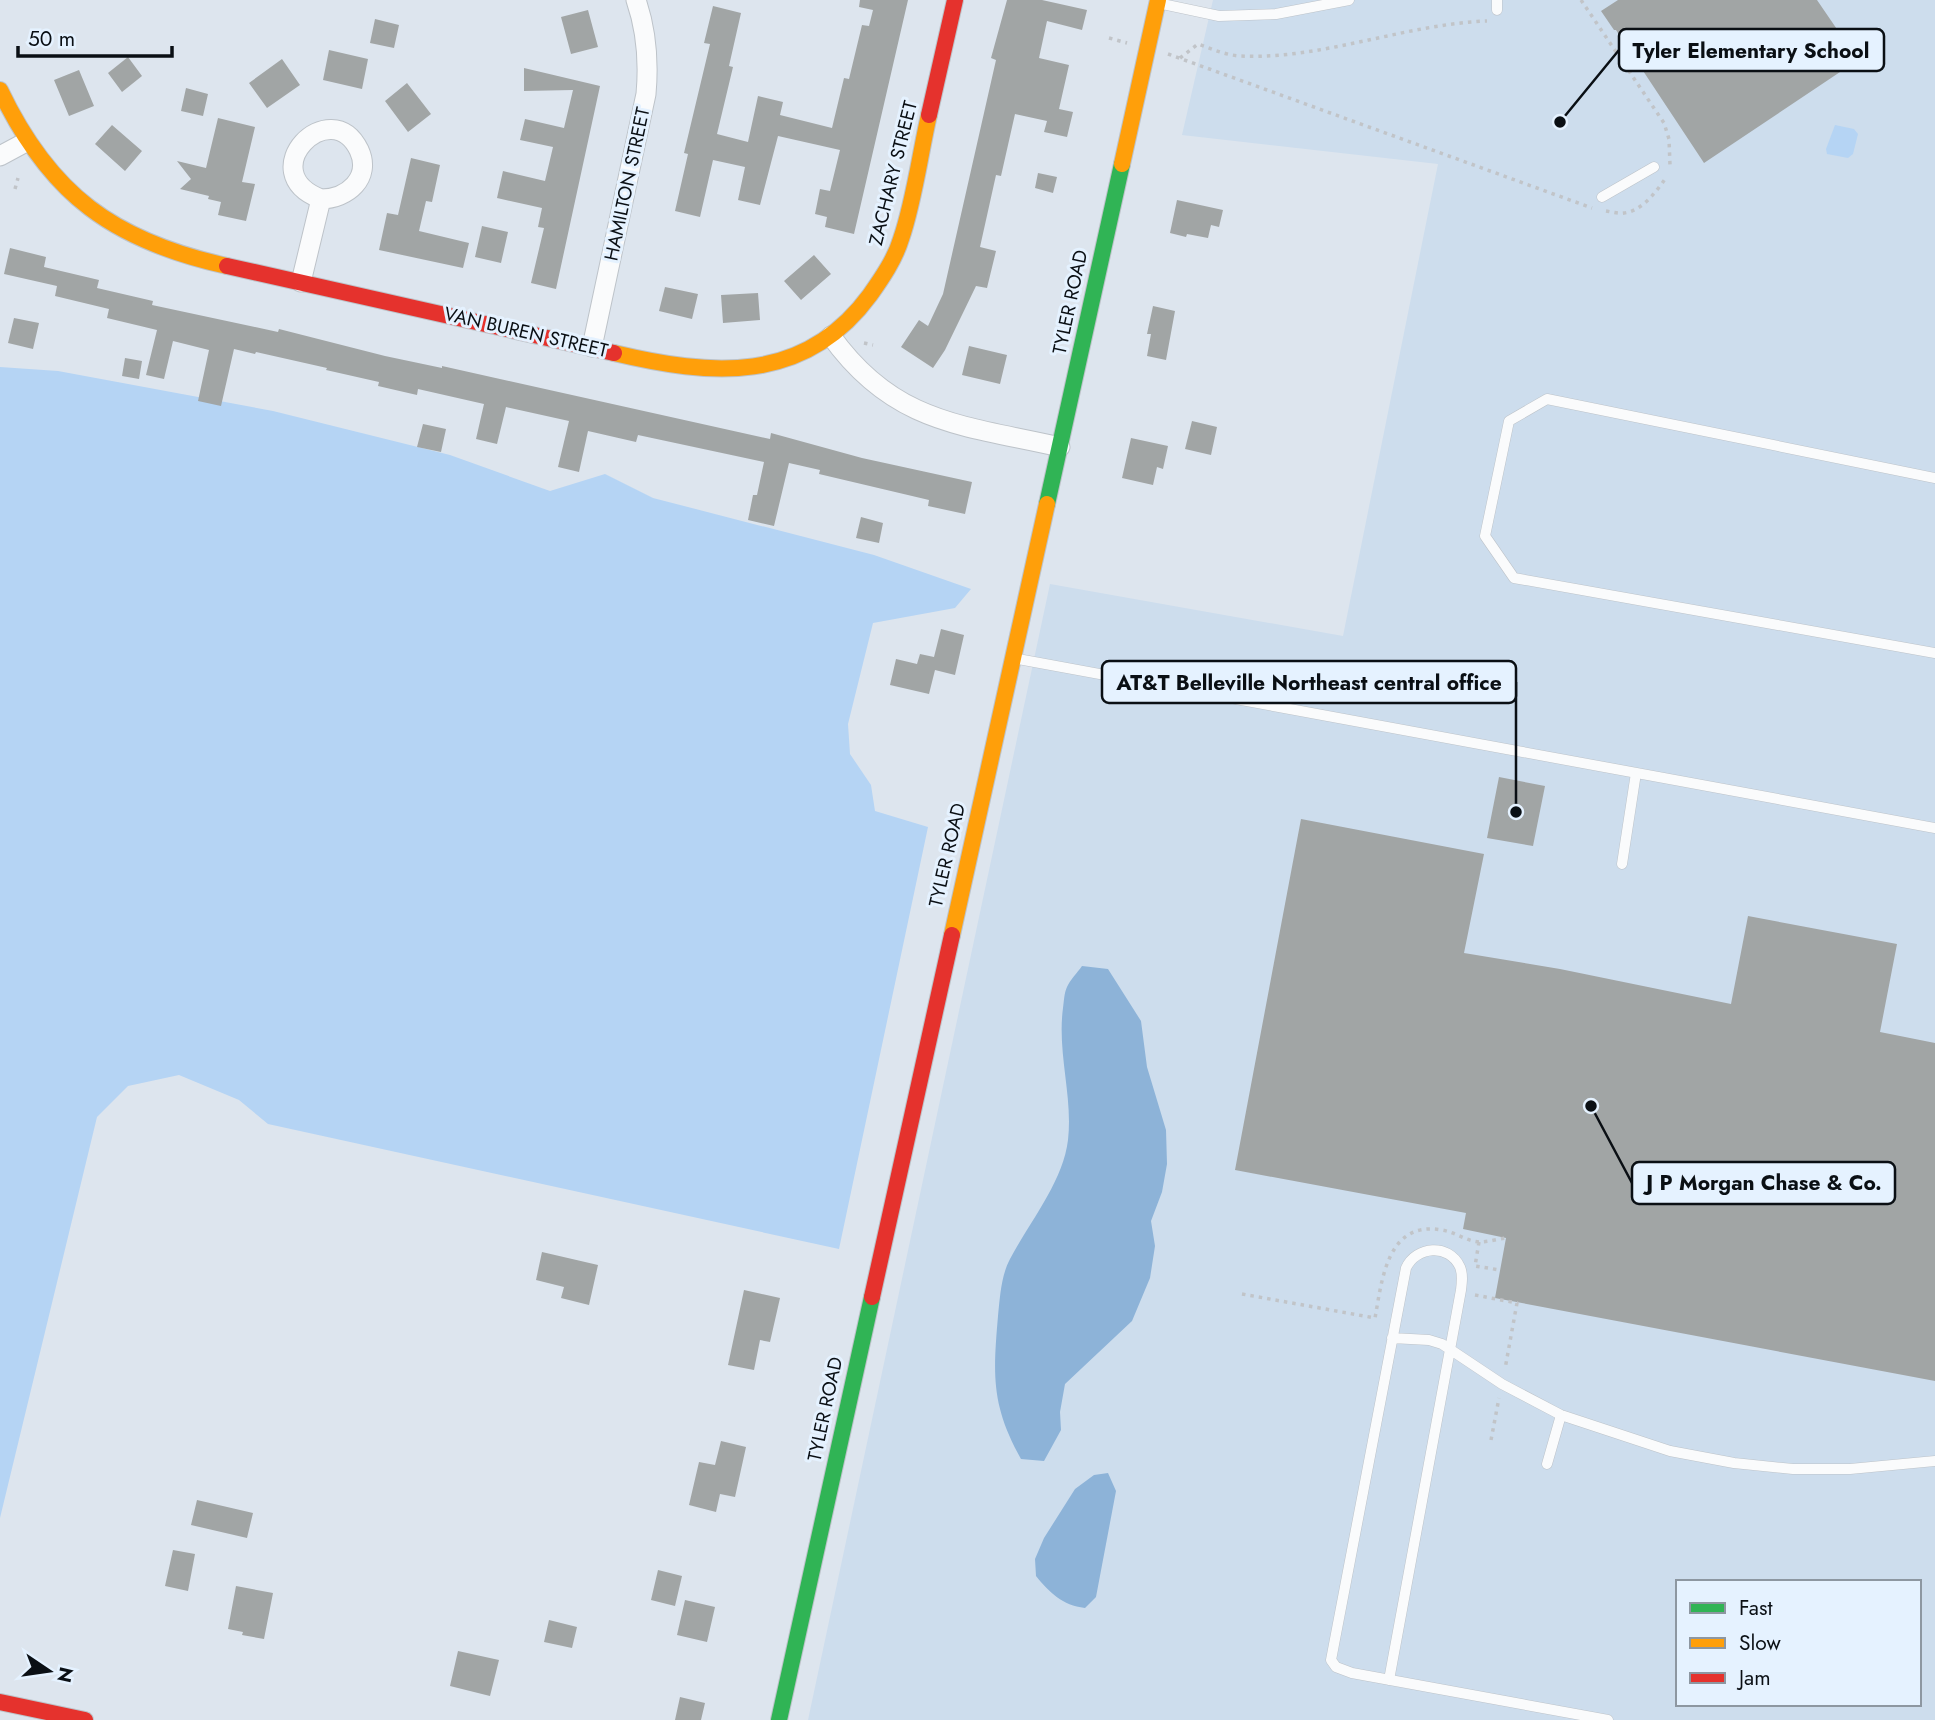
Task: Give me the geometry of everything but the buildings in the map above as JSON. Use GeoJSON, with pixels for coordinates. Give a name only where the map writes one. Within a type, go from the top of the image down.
{"type":"FeatureCollection","features":[{"type":"Feature","properties":{"kind":"street","name":"HAMILTON STREET"},"geometry":{"type":"LineString","coordinates":[[592,347],[646,94],[648,67],[643,20],[636,0]]}},
{"type":"Feature","properties":{"kind":"street"},"geometry":{"type":"LineString","coordinates":[[643,20],[654,0]]}},
{"type":"Feature","properties":{"kind":"street","name":"ZACHARY STREET"},"geometry":{"type":"LineString","coordinates":[[831,336],[873,295],[888,271],[901,240],[955,0]]}},
{"type":"Feature","properties":{"kind":"street","name":"TYLER ROAD"},"geometry":{"type":"LineString","coordinates":[[779,1720],[1158,2]]}},
{"type":"Feature","properties":{"kind":"street","name":"VAN BUREN STREET"},"geometry":{"type":"LineString","coordinates":[[0,90],[26,142],[48,171],[70,193],[104,219],[133,236],[182,256],[688,368],[730,371],[758,367],[811,349],[831,336]]}},
{"type":"Feature","properties":{"kind":"street"},"geometry":{"type":"LineString","coordinates":[[0,156],[26,142]]}},
{"type":"Feature","properties":{"kind":"street"},"geometry":{"type":"LineString","coordinates":[[301,282],[321,199]]}},
{"type":"Feature","properties":{"kind":"street"},"geometry":{"type":"LineString","coordinates":[[831,336],[866,378],[911,409],[937,419],[1060,447]]}},
{"type":"Feature","properties":{"kind":"street"},"geometry":{"type":"LineString","coordinates":[[0,1702],[85,1720]]}},
{"type":"Feature","properties":{"kind":"lane"},"geometry":{"type":"LineString","coordinates":[[1158,2],[1219,16],[1276,14],[1349,0]]}},
{"type":"Feature","properties":{"kind":"lane"},"geometry":{"type":"LineString","coordinates":[[1602,197],[1654,167]]}},
{"type":"Feature","properties":{"kind":"lane"},"geometry":{"type":"LineString","coordinates":[[1935,478],[1547,399],[1509,421],[1485,536],[1514,578],[1935,653]]}},
{"type":"Feature","properties":{"kind":"lane"},"geometry":{"type":"LineString","coordinates":[[1013,658],[1935,828]]}},
{"type":"Feature","properties":{"kind":"lane"},"geometry":{"type":"LineString","coordinates":[[1622,864],[1636,773]]}},
{"type":"Feature","properties":{"kind":"lane"},"geometry":{"type":"LineString","coordinates":[[1389,1680],[1451,1350],[1462,1276],[1456,1261],[1438,1250],[1426,1250],[1409,1261],[1404,1275],[1331,1660],[1336,1667],[1352,1673],[1389,1680],[1608,1720]]}},
{"type":"Feature","properties":{"kind":"lane"},"geometry":{"type":"LineString","coordinates":[[1392,1338],[1429,1340],[1442,1344],[1502,1384],[1561,1415],[1670,1451],[1734,1463],[1823,1470],[1889,1467],[1935,1461]]}},
{"type":"Feature","properties":{"kind":"lane"},"geometry":{"type":"LineString","coordinates":[[1547,1464],[1561,1415]]}},
{"type":"Feature","properties":{"kind":"path"},"geometry":{"type":"LineString","coordinates":[[1581,0],[1664,122],[1669,138],[1669,168]]}},
{"type":"Feature","properties":{"kind":"path"},"geometry":{"type":"LineString","coordinates":[[1180,58],[1198,44],[1239,56],[1269,55],[1331,48],[1422,28],[1490,21]]}},
{"type":"Feature","properties":{"kind":"path"},"geometry":{"type":"LineString","coordinates":[[1109,38],[1180,58],[1597,210],[1625,213],[1641,206],[1667,177]]}},
{"type":"Feature","properties":{"kind":"path"},"geometry":{"type":"LineString","coordinates":[[15,189],[18,178]]}},
{"type":"Feature","properties":{"kind":"path"},"geometry":{"type":"LineString","coordinates":[[864,343],[873,345]]}},
{"type":"Feature","properties":{"kind":"path"},"geometry":{"type":"LineString","coordinates":[[1242,1294],[1375,1318],[1384,1269],[1390,1253],[1398,1244],[1419,1231],[1453,1233],[1479,1242],[1506,1238]]}},
{"type":"Feature","properties":{"kind":"path"},"geometry":{"type":"LineString","coordinates":[[1475,1278],[1479,1242]]}},
{"type":"Feature","properties":{"kind":"path"},"geometry":{"type":"LineString","coordinates":[[1475,1266],[1500,1270]]}},
{"type":"Feature","properties":{"kind":"path"},"geometry":{"type":"LineString","coordinates":[[1474,1286],[1473,1294],[1517,1303],[1505,1369]]}},
{"type":"Feature","properties":{"kind":"path"},"geometry":{"type":"LineString","coordinates":[[1491,1440],[1499,1398]]}},
{"type":"Feature","properties":{"kind":"shaded area"},"geometry":{"type":"Polygon","coordinates":[[[1213,0],[1935,0],[1935,1720],[808,1720],[1050,584],[1343,636],[1438,164],[1182,135],[1213,0]]]}},
{"type":"Feature","properties":{"kind":"shaded area"},"geometry":{"type":"Polygon","coordinates":[[[1835,125],[1854,129],[1858,134],[1853,154],[1848,158],[1827,154],[1826,149],[1835,125]]]}},
{"type":"Feature","properties":{"kind":"shaded area"},"geometry":{"type":"Polygon","coordinates":[[[0,367],[58,371],[273,411],[450,455],[550,491],[605,474],[653,498],[874,555],[971,589],[955,608],[873,623],[848,724],[850,754],[871,785],[875,811],[928,827],[839,1249],[268,1124],[239,1100],[179,1075],[128,1086],[97,1117],[0,1518],[0,367]]]}},
{"type":"Feature","properties":{"kind":"shaded area"},"geometry":{"type":"Polygon","coordinates":[[[1082,966],[1108,969],[1141,1021],[1147,1067],[1166,1130],[1167,1164],[1162,1192],[1151,1221],[1155,1246],[1150,1278],[1132,1321],[1065,1384],[1060,1412],[1061,1430],[1044,1461],[1021,1459],[1004,1422],[996,1389],[995,1356],[1000,1294],[1010,1259],[1044,1202],[1065,1156],[1069,1124],[1062,1041],[1063,1008],[1067,987],[1082,966]]]}},
{"type":"Feature","properties":{"kind":"shaded area"},"geometry":{"type":"Polygon","coordinates":[[[1108,1473],[1116,1491],[1096,1597],[1085,1608],[1070,1604],[1052,1593],[1036,1576],[1035,1559],[1044,1538],[1075,1489],[1094,1475],[1108,1473]]]}},
{"type":"Feature","properties":{"kind":"traffic: fast"},"geometry":{"type":"LineString","coordinates":[[1047,504],[1122,164]]}},
{"type":"Feature","properties":{"kind":"traffic: fast"},"geometry":{"type":"LineString","coordinates":[[779,1720],[872,1297]]}},
{"type":"Feature","properties":{"kind":"traffic: slow"},"geometry":{"type":"LineString","coordinates":[[1122,164],[1158,0]]}},
{"type":"Feature","properties":{"kind":"traffic: slow"},"geometry":{"type":"LineString","coordinates":[[0,90],[19,127],[41,158],[64,185],[90,208],[151,243],[227,266]]}},
{"type":"Feature","properties":{"kind":"traffic: slow"},"geometry":{"type":"LineString","coordinates":[[614,353],[686,366],[754,366],[786,359],[816,345],[844,324],[875,289],[898,246],[910,210],[929,115]]}},
{"type":"Feature","properties":{"kind":"traffic: slow"},"geometry":{"type":"LineString","coordinates":[[952,935],[1047,504]]}},
{"type":"Feature","properties":{"kind":"traffic: jam"},"geometry":{"type":"LineString","coordinates":[[929,115],[955,0]]}},
{"type":"Feature","properties":{"kind":"traffic: jam"},"geometry":{"type":"LineString","coordinates":[[227,266],[614,353]]}},
{"type":"Feature","properties":{"kind":"traffic: jam"},"geometry":{"type":"LineString","coordinates":[[872,1297],[952,935]]}},
{"type":"Feature","properties":{"kind":"traffic: jam"},"geometry":{"type":"LineString","coordinates":[[0,1702],[85,1720]]}},
{"type":"Feature","properties":{"kind":"place","name":"Tyler Elementary School"},"geometry":{"type":"Point","coordinates":[1560,122]}},
{"type":"Feature","properties":{"kind":"place","name":"AT&T Belleville Northeast central office"},"geometry":{"type":"Point","coordinates":[1516,812]}},
{"type":"Feature","properties":{"kind":"place","name":"J P Morgan Chase & Co."},"geometry":{"type":"Point","coordinates":[1591,1106]}}]}
